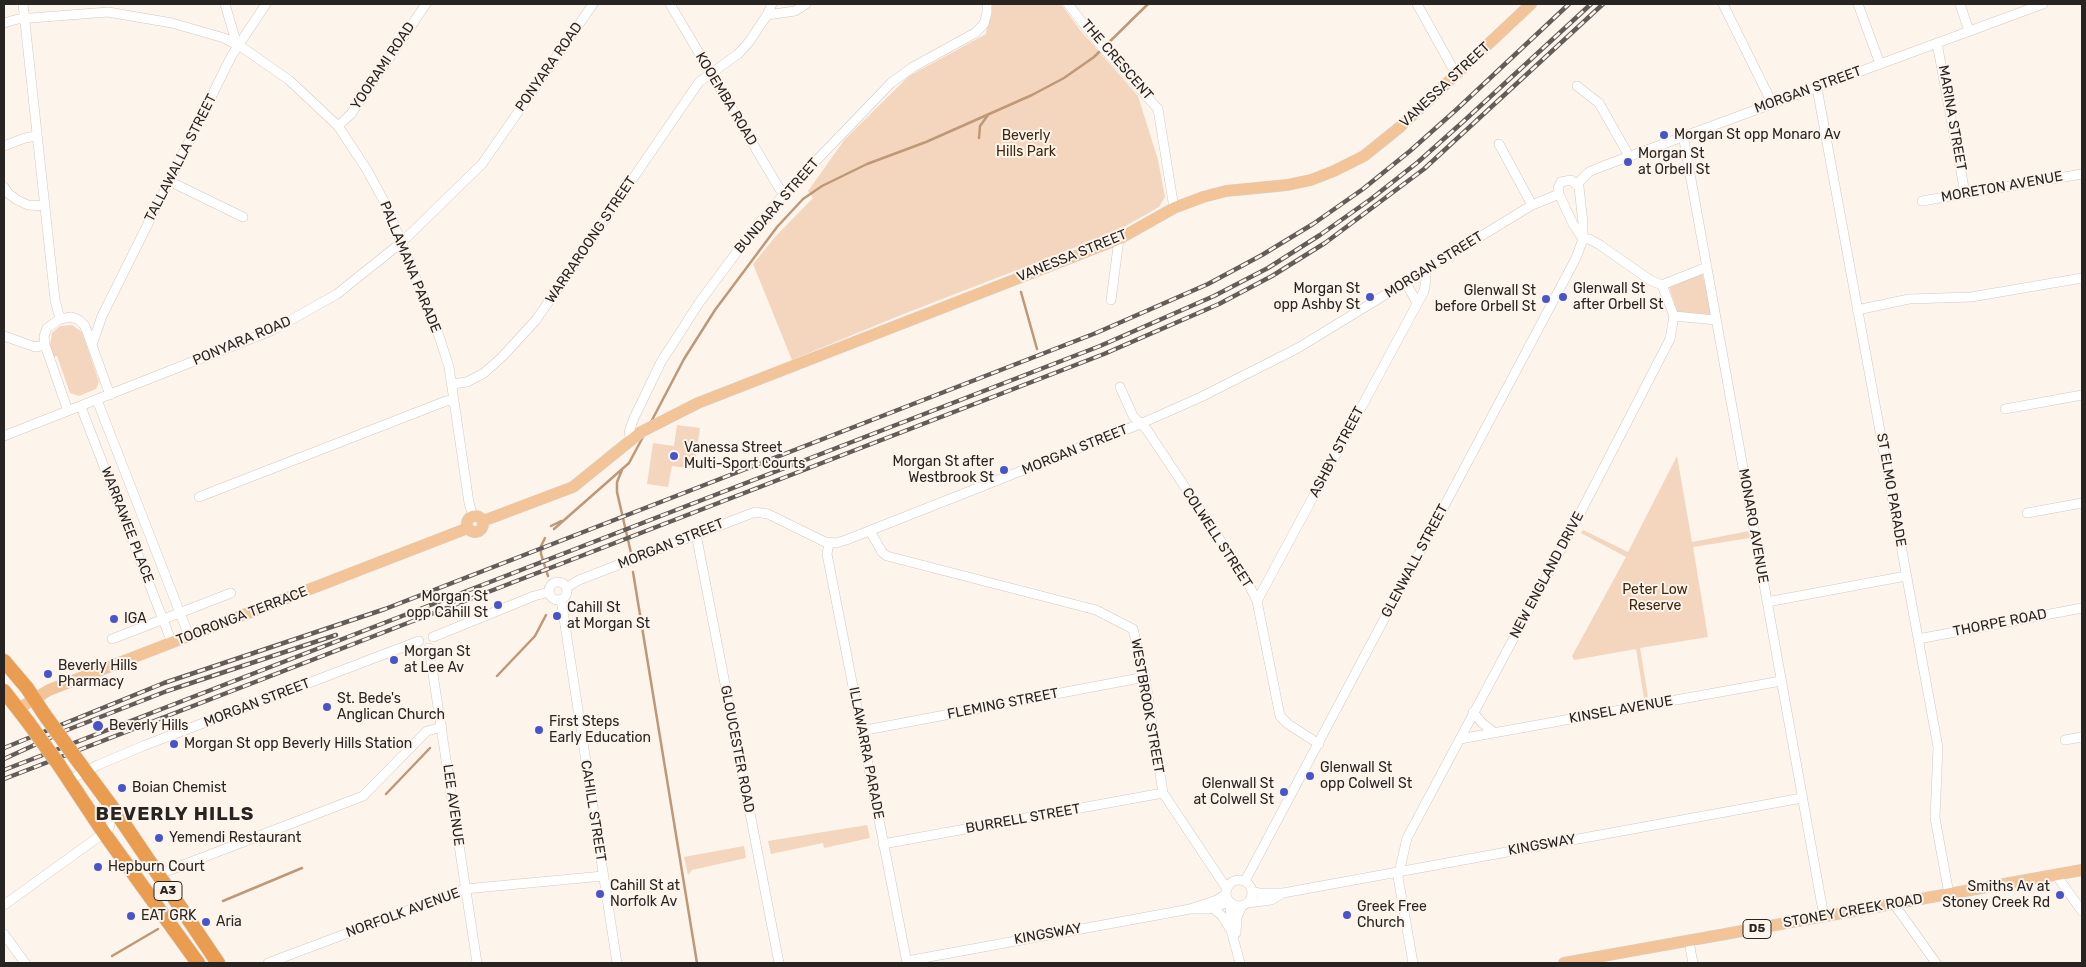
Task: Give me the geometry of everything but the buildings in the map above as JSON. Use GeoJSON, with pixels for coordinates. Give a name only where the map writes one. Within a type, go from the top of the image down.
{"type":"FeatureCollection","features":[{"type":"Feature","properties":{"kind":"highway","name":"A3"},"geometry":{"type":"LineString","coordinates":[[4,661],[27,688],[120,818],[218,963]]}},
{"type":"Feature","properties":{"kind":"highway","name":"A3"},"geometry":{"type":"LineString","coordinates":[[4,691],[59,765],[104,833],[198,963]]}},
{"type":"Feature","properties":{"kind":"main road","name":"VANESSA STREET"},"geometry":{"type":"LineString","coordinates":[[631,440],[641,432],[712,398],[1119,239],[1174,208],[1226,191],[1287,185],[1311,180],[1334,171],[1364,156],[1381,143],[1531,4]]}},
{"type":"Feature","properties":{"kind":"main road"},"geometry":{"type":"LineString","coordinates":[[484,522],[573,487],[631,440]]}},
{"type":"Feature","properties":{"kind":"main road"},"geometry":{"type":"LineString","coordinates":[[473,516],[480,517],[484,522],[480,531],[472,532],[468,528],[467,521],[473,516]]}},
{"type":"Feature","properties":{"kind":"main road","name":"TOORONGA TERRACE"},"geometry":{"type":"LineString","coordinates":[[18,709],[50,690],[468,528]]}},
{"type":"Feature","properties":{"kind":"main road","name":"STONEY CREEK ROAD"},"geometry":{"type":"LineString","coordinates":[[1564,963],[2082,870]]}},
{"type":"Feature","properties":{"kind":"street"},"geometry":{"type":"LineString","coordinates":[[23,4],[55,300],[60,319]]}},
{"type":"Feature","properties":{"kind":"street"},"geometry":{"type":"LineString","coordinates":[[225,4],[237,45]]}},
{"type":"Feature","properties":{"kind":"street","name":"TALLAWALLA STREET"},"geometry":{"type":"LineString","coordinates":[[92,345],[102,316],[237,45],[266,4]]}},
{"type":"Feature","properties":{"kind":"street","name":"YOORAMI ROAD"},"geometry":{"type":"LineString","coordinates":[[338,126],[351,114],[426,4]]}},
{"type":"Feature","properties":{"kind":"street","name":"PONYARA ROAD"},"geometry":{"type":"LineString","coordinates":[[4,436],[273,330],[336,294],[402,242],[482,164],[593,4]]}},
{"type":"Feature","properties":{"kind":"street","name":"KOOEMBA ROAD"},"geometry":{"type":"LineString","coordinates":[[670,4],[779,188],[785,193]]}},
{"type":"Feature","properties":{"kind":"street","name":"WARRAROONG STREET"},"geometry":{"type":"LineString","coordinates":[[452,384],[467,382],[484,373],[502,357],[536,320],[699,82],[738,54],[749,42],[772,4]]}},
{"type":"Feature","properties":{"kind":"street"},"geometry":{"type":"LineString","coordinates":[[767,15],[794,11],[806,4]]}},
{"type":"Feature","properties":{"kind":"street","name":"BUNDARA STREET"},"geometry":{"type":"LineString","coordinates":[[631,440],[629,432],[634,418],[661,362],[699,303],[753,230],[785,193],[891,83],[913,67],[975,33],[984,24],[987,4]]}},
{"type":"Feature","properties":{"kind":"street","name":"THE CRESCENT"},"geometry":{"type":"LineString","coordinates":[[1068,4],[1100,44],[1158,109],[1174,208]]}},
{"type":"Feature","properties":{"kind":"street"},"geometry":{"type":"LineString","coordinates":[[1417,4],[1456,74]]}},
{"type":"Feature","properties":{"kind":"street"},"geometry":{"type":"LineString","coordinates":[[1723,4],[1772,104]]}},
{"type":"Feature","properties":{"kind":"street"},"geometry":{"type":"LineString","coordinates":[[1858,4],[1880,64]]}},
{"type":"Feature","properties":{"kind":"street"},"geometry":{"type":"LineString","coordinates":[[1960,4],[1969,32]]}},
{"type":"Feature","properties":{"kind":"street","name":"MORGAN STREET"},"geometry":{"type":"LineString","coordinates":[[1578,188],[1589,172],[1629,156],[2043,4]]}},
{"type":"Feature","properties":{"kind":"street","name":"PALLAMANA PARADE"},"geometry":{"type":"LineString","coordinates":[[4,23],[24,18],[108,12],[172,23],[224,38],[289,80],[338,126],[367,170],[386,205],[439,336],[452,384],[469,503],[473,516]]}},
{"type":"Feature","properties":{"kind":"street","name":"MARINA STREET"},"geometry":{"type":"LineString","coordinates":[[1937,43],[1965,193]]}},
{"type":"Feature","properties":{"kind":"street"},"geometry":{"type":"LineString","coordinates":[[1577,86],[1599,103],[1629,156]]}},
{"type":"Feature","properties":{"kind":"street","name":"ST ELMO PARADE"},"geometry":{"type":"LineString","coordinates":[[1817,88],[1938,747],[1936,818],[1949,894]]}},
{"type":"Feature","properties":{"kind":"street","name":"MONARO AVENUE"},"geometry":{"type":"LineString","coordinates":[[1683,135],[1824,917]]}},
{"type":"Feature","properties":{"kind":"street"},"geometry":{"type":"LineString","coordinates":[[4,146],[25,138],[37,136]]}},
{"type":"Feature","properties":{"kind":"street"},"geometry":{"type":"LineString","coordinates":[[1499,144],[1532,205]]}},
{"type":"Feature","properties":{"kind":"street","name":"MORETON AVENUE"},"geometry":{"type":"LineString","coordinates":[[1922,201],[2082,174]]}},
{"type":"Feature","properties":{"kind":"street"},"geometry":{"type":"LineString","coordinates":[[1583,239],[1583,223],[1578,188],[1571,180],[1564,180],[1559,185],[1560,196],[1573,224],[1583,239],[1594,241],[1650,280],[1662,285],[1707,267]]}},
{"type":"Feature","properties":{"kind":"street"},"geometry":{"type":"LineString","coordinates":[[169,181],[243,217]]}},
{"type":"Feature","properties":{"kind":"street"},"geometry":{"type":"LineString","coordinates":[[4,187],[17,200],[28,205],[45,206]]}},
{"type":"Feature","properties":{"kind":"street"},"geometry":{"type":"LineString","coordinates":[[1560,196],[1572,200],[1578,188]]}},
{"type":"Feature","properties":{"kind":"street","name":"MORGAN STREET"},"geometry":{"type":"LineString","coordinates":[[566,588],[579,580],[744,515],[762,512],[829,543],[846,540],[1140,424],[1201,397],[1298,348],[1532,205],[1560,196]]}},
{"type":"Feature","properties":{"kind":"street"},"geometry":{"type":"LineString","coordinates":[[1111,300],[1119,239]]}},
{"type":"Feature","properties":{"kind":"street","name":"GLENWALL STREET"},"geometry":{"type":"LineString","coordinates":[[1245,881],[1571,266],[1583,239]]}},
{"type":"Feature","properties":{"kind":"street","name":"ASHBY STREET"},"geometry":{"type":"LineString","coordinates":[[1258,600],[1426,286],[1425,271]]}},
{"type":"Feature","properties":{"kind":"street"},"geometry":{"type":"LineString","coordinates":[[1858,310],[1910,299],[1971,297],[2082,278]]}},
{"type":"Feature","properties":{"kind":"street"},"geometry":{"type":"LineString","coordinates":[[1406,283],[1417,302]]}},
{"type":"Feature","properties":{"kind":"street"},"geometry":{"type":"LineString","coordinates":[[1662,285],[1674,316],[1716,320]]}},
{"type":"Feature","properties":{"kind":"street"},"geometry":{"type":"LineString","coordinates":[[85,326],[102,316]]}},
{"type":"Feature","properties":{"kind":"street","name":"NEW ENGLAND DRIVE"},"geometry":{"type":"LineString","coordinates":[[1414,963],[1399,884],[1399,871],[1403,851],[1412,826],[1578,518],[1667,347],[1673,332],[1674,316]]}},
{"type":"Feature","properties":{"kind":"street"},"geometry":{"type":"LineString","coordinates":[[68,411],[45,345],[44,336],[47,328],[60,319],[71,317],[79,320],[85,326],[110,395]]}},
{"type":"Feature","properties":{"kind":"street"},"geometry":{"type":"LineString","coordinates":[[4,336],[35,347],[45,345]]}},
{"type":"Feature","properties":{"kind":"street","name":"COLWELL STREET"},"geometry":{"type":"LineString","coordinates":[[1120,387],[1133,416],[1146,430],[1246,579],[1258,600],[1280,716],[1288,724],[1319,744]]}},
{"type":"Feature","properties":{"kind":"street"},"geometry":{"type":"LineString","coordinates":[[2005,409],[2082,395]]}},
{"type":"Feature","properties":{"kind":"street","name":"WARRAWEE PLACE"},"geometry":{"type":"LineString","coordinates":[[97,400],[189,636]]}},
{"type":"Feature","properties":{"kind":"street"},"geometry":{"type":"LineString","coordinates":[[199,497],[443,402],[454,400]]}},
{"type":"Feature","properties":{"kind":"street","name":"WARRAWEE PLACE"},"geometry":{"type":"LineString","coordinates":[[81,407],[172,643]]}},
{"type":"Feature","properties":{"kind":"street"},"geometry":{"type":"LineString","coordinates":[[2027,513],[2082,503]]}},
{"type":"Feature","properties":{"kind":"street","name":"WESTBROOK STREET"},"geometry":{"type":"LineString","coordinates":[[870,530],[882,552],[887,556],[1096,610],[1133,629],[1145,677],[1163,793],[1218,875],[1227,881],[1229,894],[1236,906],[1245,904]]}},
{"type":"Feature","properties":{"kind":"street","name":"GLOUCESTER ROAD"},"geometry":{"type":"LineString","coordinates":[[696,534],[779,963]]}},
{"type":"Feature","properties":{"kind":"street","name":"ILLAWARRA PARADE"},"geometry":{"type":"LineString","coordinates":[[829,543],[827,554],[907,962]]}},
{"type":"Feature","properties":{"kind":"street"},"geometry":{"type":"LineString","coordinates":[[1767,602],[1906,576]]}},
{"type":"Feature","properties":{"kind":"street"},"geometry":{"type":"LineString","coordinates":[[555,582],[563,583],[566,588],[566,594],[561,599],[553,598],[549,592],[550,586],[555,582]]}},
{"type":"Feature","properties":{"kind":"street"},"geometry":{"type":"LineString","coordinates":[[433,637],[433,644],[429,648],[423,647],[420,641],[425,634],[433,637],[534,596],[549,592]]}},
{"type":"Feature","properties":{"kind":"street"},"geometry":{"type":"LineString","coordinates":[[112,639],[231,594]]}},
{"type":"Feature","properties":{"kind":"street","name":"CAHILL STREET"},"geometry":{"type":"LineString","coordinates":[[561,599],[617,963]]}},
{"type":"Feature","properties":{"kind":"street","name":"THORPE ROAD"},"geometry":{"type":"LineString","coordinates":[[1918,639],[2082,608]]}},
{"type":"Feature","properties":{"kind":"street","name":"MORGAN STREET"},"geometry":{"type":"LineString","coordinates":[[69,780],[150,744],[420,641]]}},
{"type":"Feature","properties":{"kind":"street","name":"LEE AVENUE"},"geometry":{"type":"LineString","coordinates":[[429,648],[477,963]]}},
{"type":"Feature","properties":{"kind":"street","name":"FLEMING STREET"},"geometry":{"type":"LineString","coordinates":[[861,731],[1145,677]]}},
{"type":"Feature","properties":{"kind":"street","name":"KINSEL AVENUE"},"geometry":{"type":"LineString","coordinates":[[1460,739],[1781,681]]}},
{"type":"Feature","properties":{"kind":"street"},"geometry":{"type":"LineString","coordinates":[[1473,712],[1482,723],[1495,732]]}},
{"type":"Feature","properties":{"kind":"street"},"geometry":{"type":"LineString","coordinates":[[157,875],[363,796],[427,731],[442,726]]}},
{"type":"Feature","properties":{"kind":"street"},"geometry":{"type":"LineString","coordinates":[[2064,740],[2082,737]]}},
{"type":"Feature","properties":{"kind":"street"},"geometry":{"type":"LineString","coordinates":[[4,905],[110,828],[110,820],[94,784]]}},
{"type":"Feature","properties":{"kind":"street","name":"BURRELL STREET"},"geometry":{"type":"LineString","coordinates":[[883,844],[1163,793]]}},
{"type":"Feature","properties":{"kind":"street","name":"KINGSWAY"},"geometry":{"type":"LineString","coordinates":[[1252,891],[1283,893],[1802,798]]}},
{"type":"Feature","properties":{"kind":"street"},"geometry":{"type":"LineString","coordinates":[[2056,875],[2082,911]]}},
{"type":"Feature","properties":{"kind":"street","name":"NORFOLK AVENUE"},"geometry":{"type":"LineString","coordinates":[[268,963],[465,890],[603,876]]}},
{"type":"Feature","properties":{"kind":"street"},"geometry":{"type":"LineString","coordinates":[[1230,930],[1229,894],[1245,881],[1252,891],[1252,895],[1237,917],[1235,943]]}},
{"type":"Feature","properties":{"kind":"street","name":"KINGSWAY"},"geometry":{"type":"LineString","coordinates":[[1245,904],[1270,900],[1283,893]]}},
{"type":"Feature","properties":{"kind":"street","name":"KINGSWAY"},"geometry":{"type":"LineString","coordinates":[[907,962],[1190,909],[1229,894]]}},
{"type":"Feature","properties":{"kind":"street","name":"KINGSWAY"},"geometry":{"type":"LineString","coordinates":[[1190,909],[1204,910],[1213,908],[1229,894]]}},
{"type":"Feature","properties":{"kind":"street"},"geometry":{"type":"LineString","coordinates":[[1894,904],[1936,963]]}},
{"type":"Feature","properties":{"kind":"street"},"geometry":{"type":"LineString","coordinates":[[1213,908],[1224,918],[1230,930],[1240,963]]}},
{"type":"Feature","properties":{"kind":"street"},"geometry":{"type":"LineString","coordinates":[[4,934],[25,963]]}},
{"type":"Feature","properties":{"kind":"street"},"geometry":{"type":"LineString","coordinates":[[1689,942],[1693,963]]}},
{"type":"Feature","properties":{"kind":"green space","name":"Beverly Hills Park"},"geometry":{"type":"Polygon","coordinates":[[[991,4],[1061,4],[1080,30],[1138,96],[1158,160],[1165,197],[1159,207],[1115,232],[901,315],[792,360],[753,264],[775,237],[813,198],[808,191],[845,139],[909,76],[986,34],[991,4]]]}},
{"type":"Feature","properties":{"kind":"green space"},"geometry":{"type":"Polygon","coordinates":[[[1702,273],[1713,316],[1678,314],[1669,287],[1702,273]]]}},
{"type":"Feature","properties":{"kind":"green space"},"geometry":{"type":"Polygon","coordinates":[[[72,325],[82,332],[99,382],[96,389],[79,396],[70,393],[57,356],[54,357],[50,346],[52,333],[60,326],[72,325]]]}},
{"type":"Feature","properties":{"kind":"green space","name":"Vanessa Street Multi-Sport Courts"},"geometry":{"type":"Polygon","coordinates":[[[677,425],[700,428],[694,469],[672,466],[668,487],[647,484],[653,443],[674,446],[677,425]]]}},
{"type":"Feature","properties":{"kind":"green space","name":"Peter Low Reserve"},"geometry":{"type":"Polygon","coordinates":[[[1677,456],[1692,542],[1749,531],[1750,538],[1693,547],[1708,637],[1640,648],[1648,697],[1644,698],[1636,649],[1574,660],[1572,656],[1626,557],[1581,533],[1583,530],[1628,552],[1677,456]]]}},
{"type":"Feature","properties":{"kind":"green space"},"geometry":{"type":"Polygon","coordinates":[[[867,825],[870,838],[824,848],[823,843],[771,854],[768,841],[867,825]]]}},
{"type":"Feature","properties":{"kind":"green space"},"geometry":{"type":"Polygon","coordinates":[[[744,846],[746,858],[692,870],[688,875],[684,857],[744,846]]]}},
{"type":"Feature","properties":{"kind":"waterway"},"geometry":{"type":"LineString","coordinates":[[651,422],[684,359],[715,310],[777,227],[803,199],[822,186],[867,164],[926,142],[1032,95],[1064,78],[1094,57],[1148,4]]}},
{"type":"Feature","properties":{"kind":"waterway"},"geometry":{"type":"LineString","coordinates":[[979,138],[980,126],[988,115]]}},
{"type":"Feature","properties":{"kind":"waterway"},"geometry":{"type":"LineString","coordinates":[[1021,292],[1037,349]]}},
{"type":"Feature","properties":{"kind":"waterway"},"geometry":{"type":"LineString","coordinates":[[554,529],[629,463],[644,435]]}},
{"type":"Feature","properties":{"kind":"waterway"},"geometry":{"type":"LineString","coordinates":[[622,470],[617,482],[617,492],[631,553]]}},
{"type":"Feature","properties":{"kind":"waterway"},"geometry":{"type":"LineString","coordinates":[[551,526],[561,521]]}},
{"type":"Feature","properties":{"kind":"waterway"},"geometry":{"type":"LineString","coordinates":[[545,538],[541,546],[541,554],[548,576]]}},
{"type":"Feature","properties":{"kind":"waterway"},"geometry":{"type":"LineString","coordinates":[[633,572],[697,963]]}},
{"type":"Feature","properties":{"kind":"waterway"},"geometry":{"type":"LineString","coordinates":[[497,676],[535,636],[546,615]]}},
{"type":"Feature","properties":{"kind":"waterway"},"geometry":{"type":"LineString","coordinates":[[386,794],[430,748]]}},
{"type":"Feature","properties":{"kind":"waterway"},"geometry":{"type":"LineString","coordinates":[[223,901],[302,868]]}},
{"type":"Feature","properties":{"kind":"waterway"},"geometry":{"type":"LineString","coordinates":[[112,956],[158,929]]}},
{"type":"Feature","properties":{"kind":"railway"},"geometry":{"type":"LineString","coordinates":[[4,748],[164,683],[385,609],[1096,333],[1208,284],[1262,255],[1313,224],[1363,189],[1456,110],[1569,4]]}},
{"type":"Feature","properties":{"kind":"railway"},"geometry":{"type":"LineString","coordinates":[[4,770],[1100,346],[1214,296],[1268,268],[1320,235],[1371,199],[1418,162],[1591,4]]}},
{"type":"Feature","properties":{"kind":"railway"},"geometry":{"type":"LineString","coordinates":[[4,779],[1104,354],[1219,304],[1272,276],[1325,243],[1424,169],[1603,4]]}},
{"type":"Feature","properties":{"kind":"railway"},"geometry":{"type":"LineString","coordinates":[[4,759],[67,730],[167,691],[336,635]]}},
{"type":"Feature","properties":{"kind":"place","name":"Morgan St opp Monaro Av"},"geometry":{"type":"Point","coordinates":[1664,135]}},
{"type":"Feature","properties":{"kind":"place","name":"Morgan St at Orbell St"},"geometry":{"type":"Point","coordinates":[1628,162]}},
{"type":"Feature","properties":{"kind":"place","name":"Morgan St opp Ashby St"},"geometry":{"type":"Point","coordinates":[1370,297]}},
{"type":"Feature","properties":{"kind":"place","name":"Glenwall St after Orbell St"},"geometry":{"type":"Point","coordinates":[1563,297]}},
{"type":"Feature","properties":{"kind":"place","name":"Glenwall St before Orbell St"},"geometry":{"type":"Point","coordinates":[1546,299]}},
{"type":"Feature","properties":{"kind":"place","name":"Vanessa Street Multi-Sport Courts"},"geometry":{"type":"Point","coordinates":[674,456]}},
{"type":"Feature","properties":{"kind":"place","name":"Morgan St after Westbrook St"},"geometry":{"type":"Point","coordinates":[1004,470]}},
{"type":"Feature","properties":{"kind":"place","name":"Morgan St opp Cahill St"},"geometry":{"type":"Point","coordinates":[498,605]}},
{"type":"Feature","properties":{"kind":"place","name":"Cahill St at Morgan St"},"geometry":{"type":"Point","coordinates":[557,616]}},
{"type":"Feature","properties":{"kind":"place","name":"IGA"},"geometry":{"type":"Point","coordinates":[114,619]}},
{"type":"Feature","properties":{"kind":"place","name":"Morgan St at Lee Av"},"geometry":{"type":"Point","coordinates":[394,660]}},
{"type":"Feature","properties":{"kind":"place","name":"Beverly Hills Pharmacy"},"geometry":{"type":"Point","coordinates":[48,674]}},
{"type":"Feature","properties":{"kind":"place","name":"St. Bede's Anglican Church"},"geometry":{"type":"Point","coordinates":[327,707]}},
{"type":"Feature","properties":{"kind":"place","name":"Beverly Hills"},"geometry":{"type":"Point","coordinates":[98,726]}},
{"type":"Feature","properties":{"kind":"place","name":"First Steps Early Education"},"geometry":{"type":"Point","coordinates":[539,730]}},
{"type":"Feature","properties":{"kind":"place","name":"Morgan St opp Beverly Hills Station"},"geometry":{"type":"Point","coordinates":[174,744]}},
{"type":"Feature","properties":{"kind":"place","name":"Glenwall St opp Colwell St"},"geometry":{"type":"Point","coordinates":[1310,776]}},
{"type":"Feature","properties":{"kind":"place","name":"Boian Chemist"},"geometry":{"type":"Point","coordinates":[122,788]}},
{"type":"Feature","properties":{"kind":"place","name":"Glenwall St at Colwell St"},"geometry":{"type":"Point","coordinates":[1284,792]}},
{"type":"Feature","properties":{"kind":"place","name":"Yemendi Restaurant"},"geometry":{"type":"Point","coordinates":[159,838]}},
{"type":"Feature","properties":{"kind":"place","name":"Hepburn Court"},"geometry":{"type":"Point","coordinates":[98,867]}},
{"type":"Feature","properties":{"kind":"place","name":"Cahill St at Norfolk Av"},"geometry":{"type":"Point","coordinates":[600,894]}},
{"type":"Feature","properties":{"kind":"place","name":"Smiths Av at Stoney Creek Rd"},"geometry":{"type":"Point","coordinates":[2060,895]}},
{"type":"Feature","properties":{"kind":"place","name":"Greek Free Church"},"geometry":{"type":"Point","coordinates":[1347,915]}},
{"type":"Feature","properties":{"kind":"place","name":"EAT GRK"},"geometry":{"type":"Point","coordinates":[131,916]}},
{"type":"Feature","properties":{"kind":"place","name":"Aria"},"geometry":{"type":"Point","coordinates":[206,922]}},
{"type":"Feature","properties":{"kind":"district","name":"BEVERLY HILLS"},"geometry":{"type":"Point","coordinates":[175,815]}}]}
